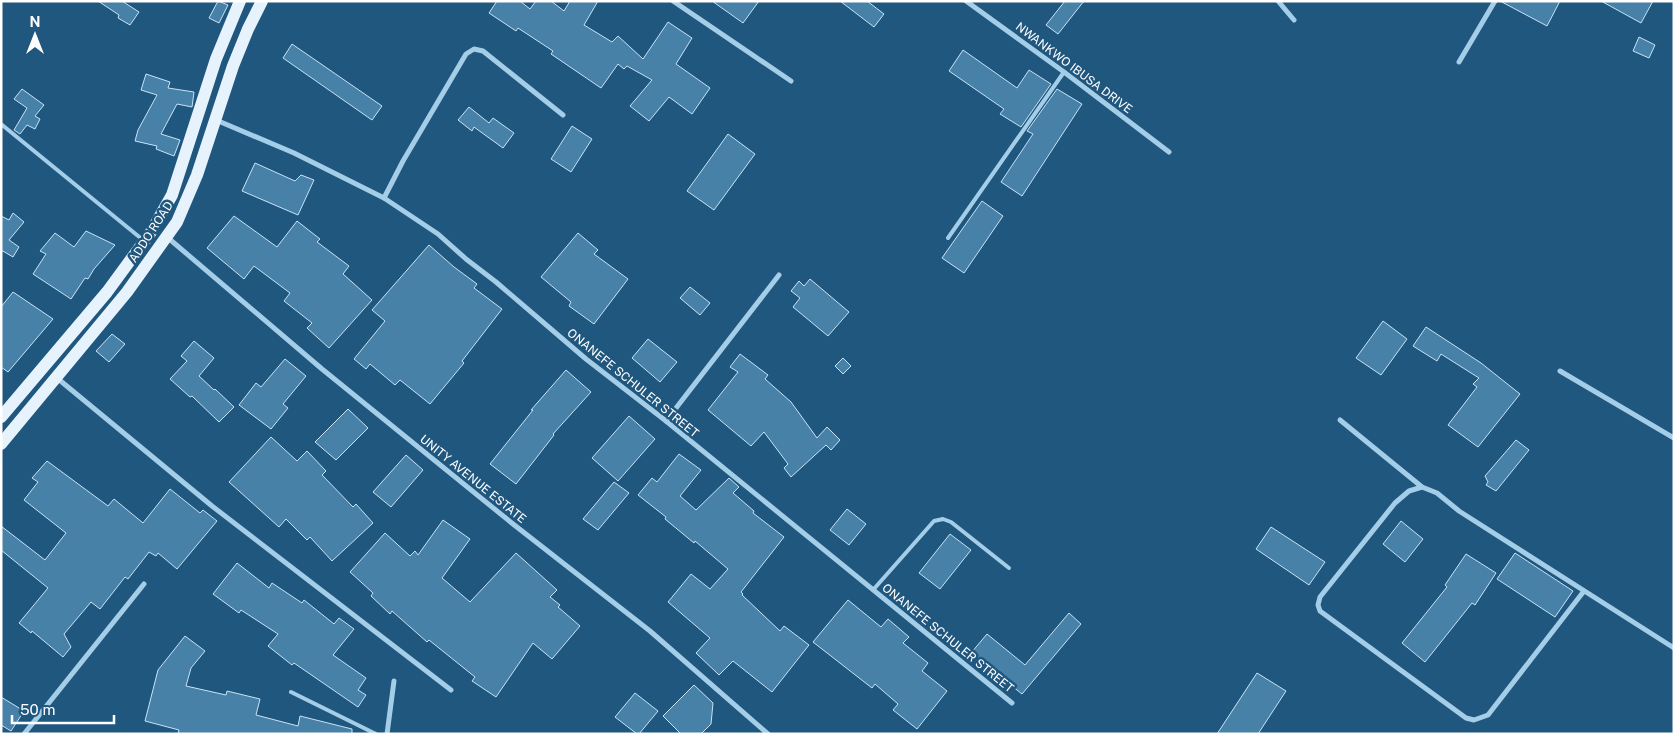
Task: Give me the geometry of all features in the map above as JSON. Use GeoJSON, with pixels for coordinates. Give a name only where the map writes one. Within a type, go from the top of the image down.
{"type":"FeatureCollection","features":[{"type":"Feature","properties":{"kind":"main road","name":"ADDO ROAD"},"geometry":{"type":"LineString","coordinates":[[1,417],[107,292],[144,242],[172,195],[216,59],[240,1]]}},
{"type":"Feature","properties":{"kind":"main road","name":"ADDO ROAD"},"geometry":{"type":"LineString","coordinates":[[1,444],[127,292],[176,222],[189,196],[233,66],[262,1]]}},
{"type":"Feature","properties":{"kind":"street"},"geometry":{"type":"LineString","coordinates":[[673,1],[791,81]]}},
{"type":"Feature","properties":{"kind":"street","name":"NWANKWO IBUSA DRIVE"},"geometry":{"type":"LineString","coordinates":[[966,1],[1064,72],[1169,152]]}},
{"type":"Feature","properties":{"kind":"street"},"geometry":{"type":"LineString","coordinates":[[1278,1],[1294,20]]}},
{"type":"Feature","properties":{"kind":"street"},"geometry":{"type":"LineString","coordinates":[[1459,62],[1495,1]]}},
{"type":"Feature","properties":{"kind":"street"},"geometry":{"type":"LineString","coordinates":[[384,198],[403,161],[466,54],[474,48],[483,51],[563,115]]}},
{"type":"Feature","properties":{"kind":"street","name":"ONANEFE SCHULER STREET"},"geometry":{"type":"LineString","coordinates":[[216,119],[294,153],[384,198],[438,234],[586,359],[666,421],[1012,703]]}},
{"type":"Feature","properties":{"kind":"street","name":"UNITY AVENUE ESTATE"},"geometry":{"type":"LineString","coordinates":[[167,236],[322,369],[512,524],[650,631],[768,734]]}},
{"type":"Feature","properties":{"kind":"street"},"geometry":{"type":"LineString","coordinates":[[666,421],[779,275]]}},
{"type":"Feature","properties":{"kind":"street"},"geometry":{"type":"LineString","coordinates":[[1560,371],[1674,438]]}},
{"type":"Feature","properties":{"kind":"street"},"geometry":{"type":"LineString","coordinates":[[57,378],[212,506],[452,690]]}},
{"type":"Feature","properties":{"kind":"street"},"geometry":{"type":"LineString","coordinates":[[1340,420],[1422,487],[1437,493],[1459,510],[1674,648]]}},
{"type":"Feature","properties":{"kind":"street"},"geometry":{"type":"LineString","coordinates":[[1422,487],[1409,491],[1395,503],[1320,597],[1318,605],[1320,611],[1466,718],[1474,720],[1488,714],[1584,590]]}},
{"type":"Feature","properties":{"kind":"street"},"geometry":{"type":"LineString","coordinates":[[24,734],[144,584]]}},
{"type":"Feature","properties":{"kind":"street"},"geometry":{"type":"LineString","coordinates":[[387,734],[394,682]]}},
{"type":"Feature","properties":{"kind":"lane"},"geometry":{"type":"LineString","coordinates":[[948,238],[1064,72]]}},
{"type":"Feature","properties":{"kind":"lane"},"geometry":{"type":"LineString","coordinates":[[1,124],[144,242]]}},
{"type":"Feature","properties":{"kind":"lane"},"geometry":{"type":"LineString","coordinates":[[873,590],[934,520],[943,519],[951,522],[1009,568]]}},
{"type":"Feature","properties":{"kind":"lane"},"geometry":{"type":"LineString","coordinates":[[290,692],[376,734]]}},
{"type":"Feature","properties":{"kind":"building"},"geometry":{"type":"Polygon","coordinates":[[[98,1],[122,1],[139,12],[130,25],[118,18],[119,15],[98,1]]]}},
{"type":"Feature","properties":{"kind":"building"},"geometry":{"type":"Polygon","coordinates":[[[218,1],[228,5],[219,23],[209,18],[218,1]]]}},
{"type":"Feature","properties":{"kind":"building"},"geometry":{"type":"Polygon","coordinates":[[[497,1],[520,1],[530,9],[536,1],[551,1],[564,11],[570,1],[598,1],[584,25],[612,42],[618,36],[643,59],[668,22],[692,38],[676,64],[710,88],[692,114],[669,97],[649,121],[630,106],[652,80],[627,66],[624,69],[618,64],[601,88],[551,54],[553,51],[518,28],[516,31],[489,13],[497,1]]]}},
{"type":"Feature","properties":{"kind":"building"},"geometry":{"type":"Polygon","coordinates":[[[712,1],[759,1],[743,23],[712,1]]]}},
{"type":"Feature","properties":{"kind":"building"},"geometry":{"type":"Polygon","coordinates":[[[840,1],[867,1],[884,14],[874,27],[840,1]]]}},
{"type":"Feature","properties":{"kind":"building"},"geometry":{"type":"Polygon","coordinates":[[[1065,1],[1084,1],[1058,34],[1046,25],[1065,1]]]}},
{"type":"Feature","properties":{"kind":"building"},"geometry":{"type":"Polygon","coordinates":[[[1500,1],[1560,1],[1547,26],[1500,1]]]}},
{"type":"Feature","properties":{"kind":"building"},"geometry":{"type":"Polygon","coordinates":[[[1601,1],[1653,1],[1641,23],[1601,1]]]}},
{"type":"Feature","properties":{"kind":"building"},"geometry":{"type":"Polygon","coordinates":[[[1639,37],[1655,45],[1649,58],[1633,51],[1639,37]]]}},
{"type":"Feature","properties":{"kind":"building"},"geometry":{"type":"Polygon","coordinates":[[[292,44],[382,106],[372,120],[283,58],[292,44]]]}},
{"type":"Feature","properties":{"kind":"building"},"geometry":{"type":"Polygon","coordinates":[[[963,50],[1017,88],[1029,70],[1051,84],[1021,127],[1000,114],[1004,109],[949,71],[963,50]]]}},
{"type":"Feature","properties":{"kind":"building"},"geometry":{"type":"Polygon","coordinates":[[[146,74],[170,82],[168,88],[194,92],[192,107],[177,104],[161,134],[180,140],[174,156],[156,149],[157,146],[135,141],[138,130],[157,95],[141,90],[146,74]]]}},
{"type":"Feature","properties":{"kind":"building"},"geometry":{"type":"Polygon","coordinates":[[[22,89],[44,105],[35,116],[40,119],[35,129],[27,125],[20,134],[14,130],[27,108],[14,99],[22,89]]]}},
{"type":"Feature","properties":{"kind":"building"},"geometry":{"type":"Polygon","coordinates":[[[1057,89],[1082,104],[1022,196],[1001,182],[1033,134],[1027,131],[1057,89]]]}},
{"type":"Feature","properties":{"kind":"building"},"geometry":{"type":"Polygon","coordinates":[[[469,107],[489,123],[493,118],[514,133],[503,148],[474,127],[472,131],[458,120],[469,107]]]}},
{"type":"Feature","properties":{"kind":"building"},"geometry":{"type":"Polygon","coordinates":[[[572,126],[592,139],[571,172],[551,159],[572,126]]]}},
{"type":"Feature","properties":{"kind":"building"},"geometry":{"type":"Polygon","coordinates":[[[728,134],[755,154],[714,210],[687,191],[728,134]]]}},
{"type":"Feature","properties":{"kind":"building"},"geometry":{"type":"Polygon","coordinates":[[[255,163],[295,181],[301,175],[314,180],[298,215],[242,191],[255,163]]]}},
{"type":"Feature","properties":{"kind":"building"},"geometry":{"type":"Polygon","coordinates":[[[982,201],[1003,216],[964,273],[942,258],[982,201]]]}},
{"type":"Feature","properties":{"kind":"building"},"geometry":{"type":"Polygon","coordinates":[[[13,213],[24,222],[9,240],[19,247],[13,257],[1,250],[1,216],[9,220],[13,213]]]}},
{"type":"Feature","properties":{"kind":"building"},"geometry":{"type":"Polygon","coordinates":[[[234,216],[277,247],[297,221],[320,239],[317,242],[349,266],[343,274],[372,300],[329,348],[307,328],[312,323],[284,301],[290,293],[254,266],[244,279],[207,248],[234,216]]]}},
{"type":"Feature","properties":{"kind":"building"},"geometry":{"type":"Polygon","coordinates":[[[86,231],[115,245],[94,269],[88,279],[85,278],[71,299],[33,274],[46,254],[40,251],[55,233],[74,247],[86,231]]]}},
{"type":"Feature","properties":{"kind":"building"},"geometry":{"type":"Polygon","coordinates":[[[578,233],[598,250],[594,254],[628,279],[594,324],[569,306],[571,302],[541,277],[578,233]]]}},
{"type":"Feature","properties":{"kind":"building"},"geometry":{"type":"Polygon","coordinates":[[[429,245],[477,284],[474,288],[502,309],[462,361],[464,363],[430,404],[400,380],[395,385],[370,364],[366,369],[354,359],[385,321],[372,310],[429,245]]]}},
{"type":"Feature","properties":{"kind":"building"},"geometry":{"type":"Polygon","coordinates":[[[810,279],[849,312],[828,336],[793,307],[800,298],[791,291],[799,281],[804,286],[810,279]]]}},
{"type":"Feature","properties":{"kind":"building"},"geometry":{"type":"Polygon","coordinates":[[[690,287],[710,303],[700,315],[680,298],[690,287]]]}},
{"type":"Feature","properties":{"kind":"building"},"geometry":{"type":"Polygon","coordinates":[[[13,292],[53,319],[8,372],[1,367],[1,307],[13,292]]]}},
{"type":"Feature","properties":{"kind":"building"},"geometry":{"type":"Polygon","coordinates":[[[1383,321],[1407,339],[1381,375],[1356,358],[1383,321]]]}},
{"type":"Feature","properties":{"kind":"building"},"geometry":{"type":"Polygon","coordinates":[[[1426,327],[1481,363],[1520,394],[1478,447],[1448,425],[1477,387],[1473,384],[1479,378],[1441,354],[1437,361],[1413,346],[1426,327]]]}},
{"type":"Feature","properties":{"kind":"building"},"geometry":{"type":"Polygon","coordinates":[[[112,334],[125,344],[109,362],[96,351],[112,334]]]}},
{"type":"Feature","properties":{"kind":"building"},"geometry":{"type":"Polygon","coordinates":[[[648,339],[677,362],[660,382],[632,358],[648,339]]]}},
{"type":"Feature","properties":{"kind":"building"},"geometry":{"type":"Polygon","coordinates":[[[194,341],[214,358],[199,376],[234,407],[219,422],[192,396],[190,397],[170,379],[187,361],[181,356],[194,341]]]}},
{"type":"Feature","properties":{"kind":"building"},"geometry":{"type":"Polygon","coordinates":[[[740,354],[768,375],[765,379],[791,402],[817,438],[827,427],[840,440],[831,450],[826,445],[791,477],[784,468],[788,464],[764,432],[751,446],[708,410],[738,372],[730,367],[740,354]]]}},
{"type":"Feature","properties":{"kind":"building"},"geometry":{"type":"Polygon","coordinates":[[[843,358],[851,366],[843,374],[835,366],[843,358]]]}},
{"type":"Feature","properties":{"kind":"building"},"geometry":{"type":"Polygon","coordinates":[[[285,359],[306,376],[283,404],[288,408],[271,429],[239,405],[256,383],[261,387],[285,359]]]}},
{"type":"Feature","properties":{"kind":"building"},"geometry":{"type":"Polygon","coordinates":[[[566,370],[591,392],[553,434],[516,484],[490,464],[533,410],[531,410],[566,370]]]}},
{"type":"Feature","properties":{"kind":"building"},"geometry":{"type":"Polygon","coordinates":[[[348,409],[368,428],[336,460],[315,442],[348,409]]]}},
{"type":"Feature","properties":{"kind":"building"},"geometry":{"type":"Polygon","coordinates":[[[629,416],[655,439],[618,481],[592,458],[629,416]]]}},
{"type":"Feature","properties":{"kind":"building"},"geometry":{"type":"Polygon","coordinates":[[[271,437],[297,461],[307,451],[326,471],[322,475],[353,507],[356,504],[373,523],[332,561],[310,537],[307,540],[286,519],[279,527],[229,482],[271,437]]]}},
{"type":"Feature","properties":{"kind":"building"},"geometry":{"type":"Polygon","coordinates":[[[1516,440],[1529,450],[1496,491],[1486,485],[1488,482],[1485,476],[1516,440]]]}},
{"type":"Feature","properties":{"kind":"building"},"geometry":{"type":"Polygon","coordinates":[[[679,454],[701,470],[680,496],[696,510],[729,478],[739,487],[733,493],[754,511],[753,513],[784,537],[741,592],[780,631],[784,626],[809,645],[772,692],[733,661],[719,675],[696,653],[710,638],[668,602],[691,574],[710,589],[728,569],[695,541],[694,543],[665,519],[666,517],[638,495],[652,478],[657,482],[679,454]]]}},
{"type":"Feature","properties":{"kind":"building"},"geometry":{"type":"Polygon","coordinates":[[[406,455],[423,470],[391,507],[373,492],[406,455]]]}},
{"type":"Feature","properties":{"kind":"building"},"geometry":{"type":"Polygon","coordinates":[[[47,461],[108,506],[114,499],[143,523],[170,489],[200,513],[203,510],[217,521],[177,569],[158,553],[156,556],[149,552],[128,579],[125,577],[100,609],[91,602],[64,634],[71,647],[63,657],[32,631],[31,633],[19,623],[48,588],[1,550],[1,526],[45,560],[66,533],[24,500],[38,482],[32,478],[47,461]]]}},
{"type":"Feature","properties":{"kind":"building"},"geometry":{"type":"Polygon","coordinates":[[[614,482],[629,493],[598,530],[583,519],[614,482]]]}},
{"type":"Feature","properties":{"kind":"building"},"geometry":{"type":"Polygon","coordinates":[[[847,509],[866,524],[849,545],[830,530],[847,509]]]}},
{"type":"Feature","properties":{"kind":"building"},"geometry":{"type":"Polygon","coordinates":[[[443,520],[470,539],[442,578],[470,602],[516,553],[557,590],[550,597],[560,605],[558,607],[580,626],[552,659],[533,643],[496,697],[472,681],[475,677],[429,640],[427,642],[392,611],[390,614],[371,596],[373,593],[350,572],[385,533],[410,556],[415,551],[418,555],[443,520]]]}},
{"type":"Feature","properties":{"kind":"building"},"geometry":{"type":"Polygon","coordinates":[[[1401,521],[1423,539],[1405,562],[1383,544],[1401,521]]]}},
{"type":"Feature","properties":{"kind":"building"},"geometry":{"type":"Polygon","coordinates":[[[1271,527],[1325,562],[1309,585],[1256,549],[1271,527]]]}},
{"type":"Feature","properties":{"kind":"building"},"geometry":{"type":"Polygon","coordinates":[[[950,534],[971,550],[940,589],[919,573],[950,534]]]}},
{"type":"Feature","properties":{"kind":"building"},"geometry":{"type":"Polygon","coordinates":[[[1515,553],[1573,591],[1555,617],[1497,579],[1515,553]]]}},
{"type":"Feature","properties":{"kind":"building"},"geometry":{"type":"Polygon","coordinates":[[[1466,554],[1496,573],[1475,605],[1472,603],[1425,662],[1402,643],[1447,587],[1445,585],[1466,554]]]}},
{"type":"Feature","properties":{"kind":"building"},"geometry":{"type":"Polygon","coordinates":[[[237,563],[269,588],[272,583],[302,603],[304,600],[334,624],[339,618],[354,629],[333,655],[366,678],[358,690],[366,695],[358,707],[294,663],[292,665],[268,646],[278,634],[241,610],[239,613],[213,594],[237,563]]]}},
{"type":"Feature","properties":{"kind":"building"},"geometry":{"type":"Polygon","coordinates":[[[848,600],[881,627],[888,619],[909,637],[903,643],[928,663],[922,671],[947,691],[917,729],[893,710],[898,704],[875,684],[872,688],[813,642],[848,600]]]}},
{"type":"Feature","properties":{"kind":"building"},"geometry":{"type":"Polygon","coordinates":[[[1069,613],[1081,624],[1022,694],[971,653],[987,634],[1025,665],[1069,613]]]}},
{"type":"Feature","properties":{"kind":"building"},"geometry":{"type":"Polygon","coordinates":[[[185,636],[205,651],[191,668],[186,686],[226,695],[227,691],[260,699],[256,715],[298,726],[300,716],[352,729],[352,734],[178,734],[179,730],[145,721],[158,670],[185,636]]]}},
{"type":"Feature","properties":{"kind":"building"},"geometry":{"type":"Polygon","coordinates":[[[1257,673],[1286,691],[1258,734],[1217,734],[1257,673]]]}},
{"type":"Feature","properties":{"kind":"building"},"geometry":{"type":"Polygon","coordinates":[[[694,685],[713,703],[711,724],[701,734],[681,734],[663,716],[694,685]]]}},
{"type":"Feature","properties":{"kind":"building"},"geometry":{"type":"Polygon","coordinates":[[[635,693],[658,711],[639,734],[615,717],[635,693]]]}},
{"type":"Feature","properties":{"kind":"building"},"geometry":{"type":"Polygon","coordinates":[[[1,697],[24,711],[11,731],[1,725],[1,697]]]}}]}
